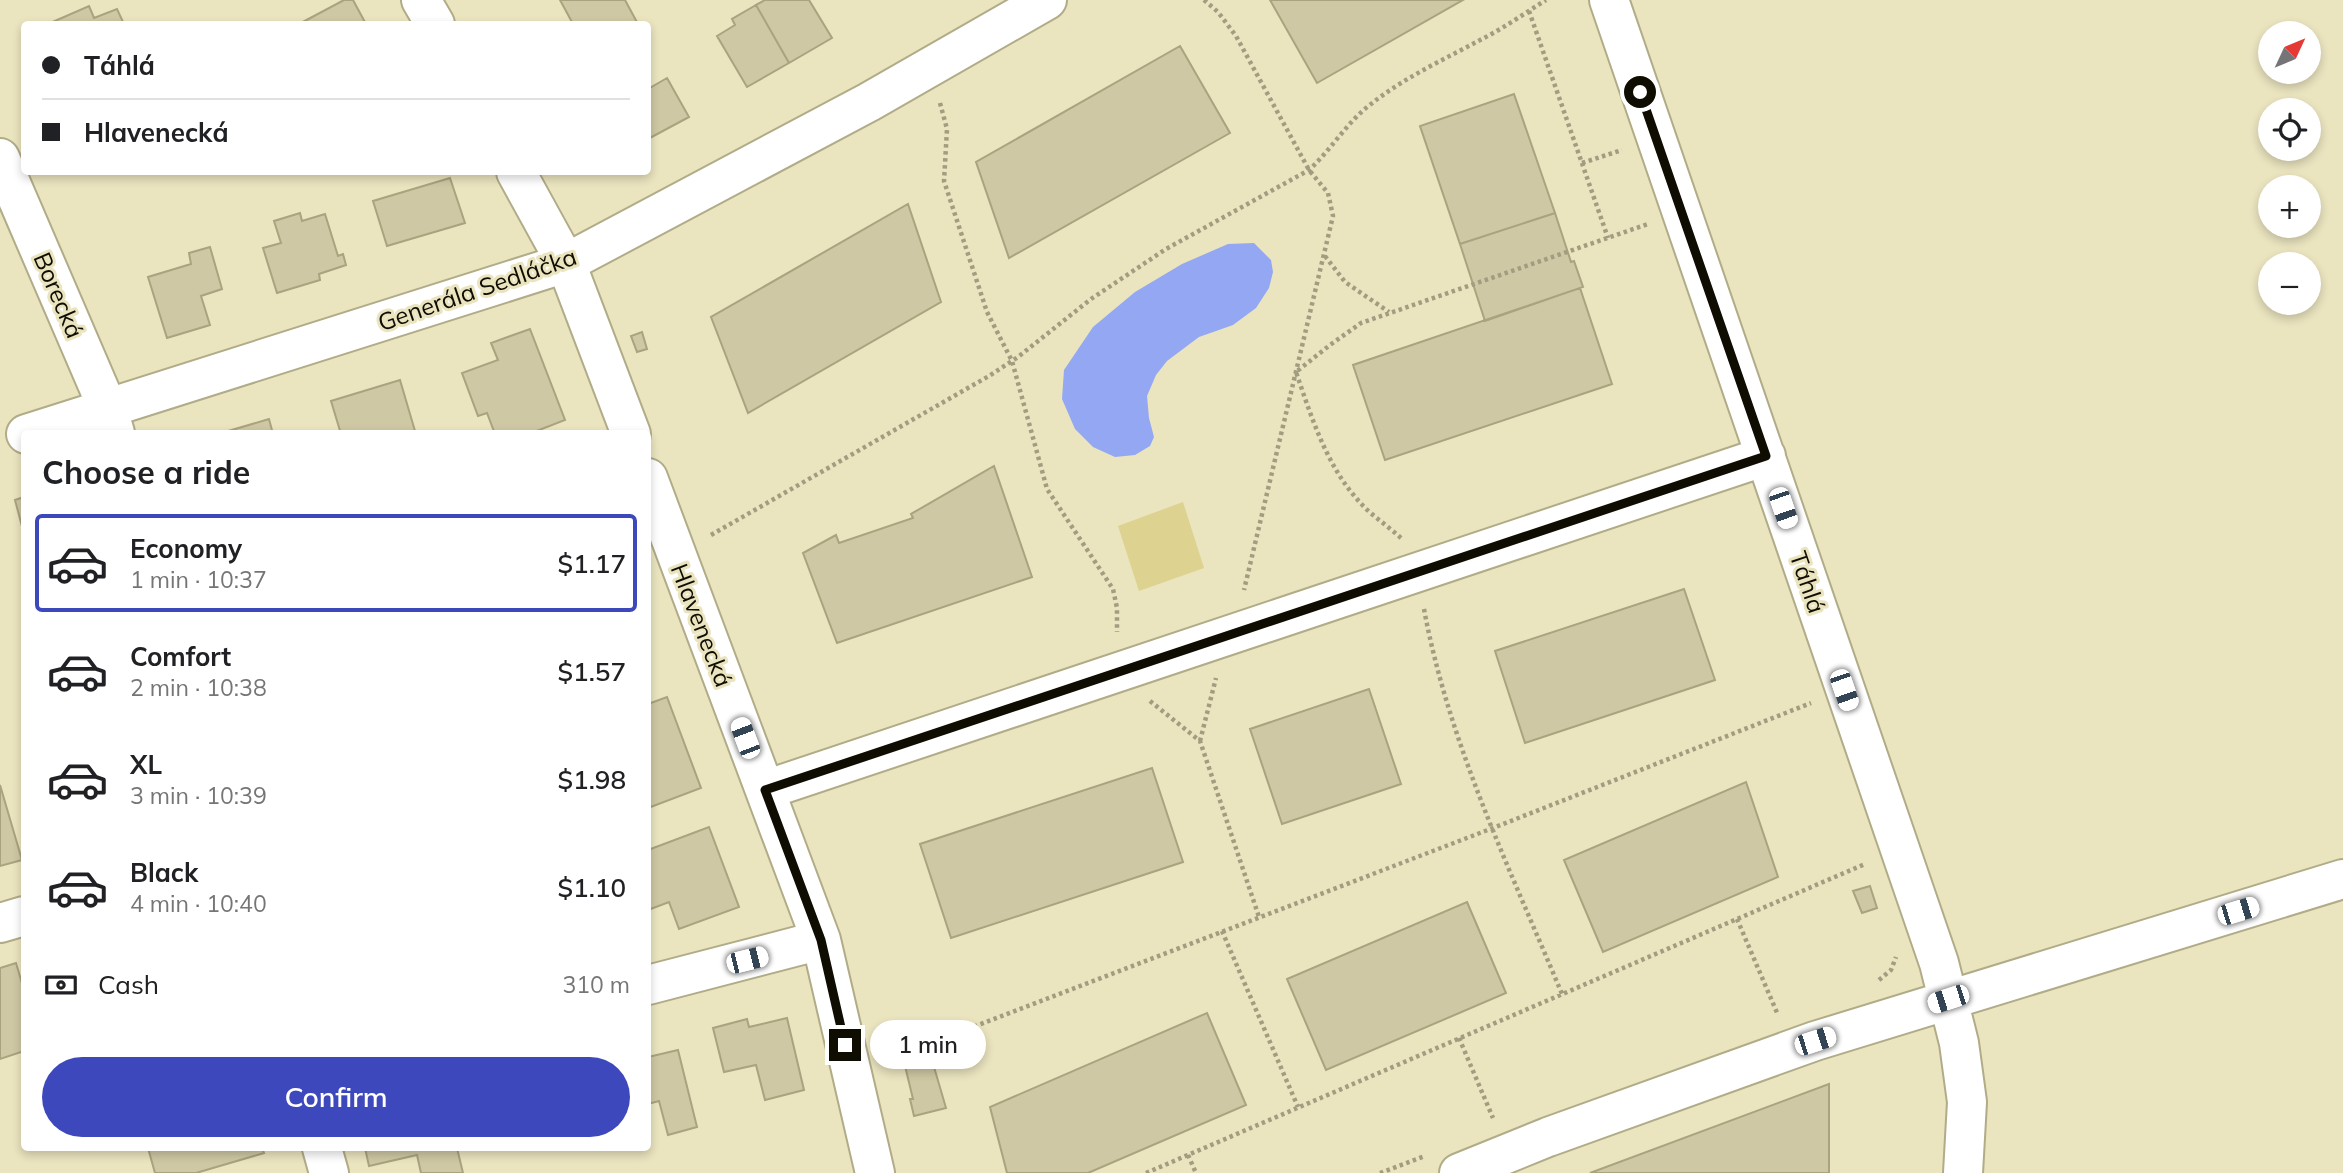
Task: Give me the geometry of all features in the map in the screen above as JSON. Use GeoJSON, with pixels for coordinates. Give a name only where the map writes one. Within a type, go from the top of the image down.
{"type":"FeatureCollection","features":[{"type":"Feature","properties":{"kind":"street"},"geometry":{"type":"LineString","coordinates":[[421,0],[433,21]]}},
{"type":"Feature","properties":{"kind":"street","name":"Generála Sedláčka"},"geometry":{"type":"LineString","coordinates":[[52,430],[112,421],[566,263],[869,103],[1047,0]]}},
{"type":"Feature","properties":{"kind":"street","name":"Táhlá"},"geometry":{"type":"LineString","coordinates":[[1609,0],[1939,963],[1959,1043],[1967,1102],[1963,1173]]}},
{"type":"Feature","properties":{"kind":"street","name":"Borecká"},"geometry":{"type":"LineString","coordinates":[[0,158],[112,421]]}},
{"type":"Feature","properties":{"kind":"street"},"geometry":{"type":"LineString","coordinates":[[518,175],[566,263],[629,430]]}},
{"type":"Feature","properties":{"kind":"street","name":"Generála Sedláčka"},"geometry":{"type":"LineString","coordinates":[[0,442],[21,435]]}},
{"type":"Feature","properties":{"kind":"street"},"geometry":{"type":"LineString","coordinates":[[765,790],[1766,456]]}},
{"type":"Feature","properties":{"kind":"street","name":"Hlavenecká"},"geometry":{"type":"LineString","coordinates":[[651,486],[821,940],[875,1173]]}},
{"type":"Feature","properties":{"kind":"street"},"geometry":{"type":"LineString","coordinates":[[1459,1173],[1548,1137],[1777,1054],[2343,878]]}},
{"type":"Feature","properties":{"kind":"street"},"geometry":{"type":"LineString","coordinates":[[0,923],[21,917]]}},
{"type":"Feature","properties":{"kind":"street"},"geometry":{"type":"LineString","coordinates":[[651,984],[821,940]]}},
{"type":"Feature","properties":{"kind":"street"},"geometry":{"type":"LineString","coordinates":[[323,1151],[329,1173]]}},
{"type":"Feature","properties":{"kind":"path"},"geometry":{"type":"LineString","coordinates":[[1203,0],[1218,12],[1236,36],[1309,170],[1328,193],[1333,216],[1244,592],[1254,627]]}},
{"type":"Feature","properties":{"kind":"path"},"geometry":{"type":"LineString","coordinates":[[701,541],[1012,361],[1091,299],[1166,249],[1309,170],[1370,104],[1412,76],[1486,37],[1546,0]]}},
{"type":"Feature","properties":{"kind":"path"},"geometry":{"type":"LineString","coordinates":[[1529,11],[1608,238]]}},
{"type":"Feature","properties":{"kind":"path"},"geometry":{"type":"LineString","coordinates":[[926,69],[941,104],[947,129],[944,181],[987,312],[1012,361],[1047,489],[1113,589],[1117,608],[1118,643],[1125,670],[1137,690],[1200,741],[1259,917]]}},
{"type":"Feature","properties":{"kind":"path"},"geometry":{"type":"LineString","coordinates":[[1296,372],[1362,323],[1682,212]]}},
{"type":"Feature","properties":{"kind":"path"},"geometry":{"type":"LineString","coordinates":[[1324,256],[1345,282],[1389,312]]}},
{"type":"Feature","properties":{"kind":"path"},"geometry":{"type":"LineString","coordinates":[[1296,372],[1310,413],[1340,479],[1359,502],[1385,522],[1402,540],[1417,573],[1433,658],[1472,778],[1562,994]]}},
{"type":"Feature","properties":{"kind":"path"},"geometry":{"type":"LineString","coordinates":[[1200,741],[1219,669]]}},
{"type":"Feature","properties":{"kind":"path"},"geometry":{"type":"LineString","coordinates":[[873,1053],[973,1027],[1844,690]]}},
{"type":"Feature","properties":{"kind":"path"},"geometry":{"type":"LineString","coordinates":[[1146,1173],[1869,862]]}},
{"type":"Feature","properties":{"kind":"path"},"geometry":{"type":"LineString","coordinates":[[1737,919],[1781,1023]]}},
{"type":"Feature","properties":{"kind":"path"},"geometry":{"type":"LineString","coordinates":[[1222,932],[1298,1108]]}},
{"type":"Feature","properties":{"kind":"path"},"geometry":{"type":"LineString","coordinates":[[1459,1038],[1497,1128]]}},
{"type":"Feature","properties":{"kind":"path"},"geometry":{"type":"LineString","coordinates":[[1188,1155],[1196,1173]]}},
{"type":"Feature","properties":{"kind":"shaded area"},"geometry":{"type":"Polygon","coordinates":[[[1183,502],[1204,568],[1139,591],[1118,526],[1183,502]]]}},
{"type":"Feature","properties":{"kind":"water"},"geometry":{"type":"Polygon","coordinates":[[[1254,243],[1271,260],[1273,272],[1269,288],[1256,308],[1233,325],[1199,337],[1167,361],[1156,375],[1147,396],[1154,437],[1150,446],[1135,455],[1115,457],[1093,447],[1075,429],[1062,399],[1064,370],[1093,327],[1135,292],[1182,264],[1228,244],[1254,243]]]}},
{"type":"Feature","properties":{"kind":"building"},"geometry":{"type":"Polygon","coordinates":[[[344,0],[353,0],[364,21],[305,21],[344,0]]]}},
{"type":"Feature","properties":{"kind":"building"},"geometry":{"type":"Polygon","coordinates":[[[560,0],[625,0],[636,21],[571,21],[560,0]]]}},
{"type":"Feature","properties":{"kind":"building"},"geometry":{"type":"Polygon","coordinates":[[[765,0],[809,0],[832,38],[789,63],[756,5],[765,0]]]}},
{"type":"Feature","properties":{"kind":"building"},"geometry":{"type":"Polygon","coordinates":[[[1270,0],[1463,0],[1317,83],[1270,0]]]}},
{"type":"Feature","properties":{"kind":"building"},"geometry":{"type":"Polygon","coordinates":[[[756,5],[789,63],[747,87],[717,36],[735,25],[732,19],[756,5]]]}},
{"type":"Feature","properties":{"kind":"building"},"geometry":{"type":"Polygon","coordinates":[[[89,6],[94,18],[117,9],[123,21],[55,21],[89,6]]]}},
{"type":"Feature","properties":{"kind":"building"},"geometry":{"type":"Polygon","coordinates":[[[1180,46],[1230,133],[1009,258],[976,162],[1180,46]]]}},
{"type":"Feature","properties":{"kind":"building"},"geometry":{"type":"Polygon","coordinates":[[[667,78],[689,117],[651,137],[651,87],[667,78]]]}},
{"type":"Feature","properties":{"kind":"building"},"geometry":{"type":"Polygon","coordinates":[[[1514,94],[1555,213],[1460,244],[1420,126],[1514,94]]]}},
{"type":"Feature","properties":{"kind":"building"},"geometry":{"type":"Polygon","coordinates":[[[450,178],[465,223],[387,246],[373,201],[450,178]]]}},
{"type":"Feature","properties":{"kind":"building"},"geometry":{"type":"Polygon","coordinates":[[[908,204],[941,302],[748,413],[711,317],[908,204]]]}},
{"type":"Feature","properties":{"kind":"building"},"geometry":{"type":"Polygon","coordinates":[[[300,213],[302,221],[325,214],[338,256],[343,254],[346,265],[319,274],[320,280],[277,293],[263,248],[281,243],[274,221],[300,213]]]}},
{"type":"Feature","properties":{"kind":"building"},"geometry":{"type":"Polygon","coordinates":[[[1555,213],[1571,262],[1574,261],[1583,287],[1485,321],[1460,244],[1555,213]]]}},
{"type":"Feature","properties":{"kind":"building"},"geometry":{"type":"Polygon","coordinates":[[[210,247],[222,289],[201,296],[210,325],[167,338],[148,277],[191,264],[189,253],[210,247]]]}},
{"type":"Feature","properties":{"kind":"building"},"geometry":{"type":"Polygon","coordinates":[[[1580,288],[1612,384],[1385,460],[1353,365],[1580,288]]]}},
{"type":"Feature","properties":{"kind":"building"},"geometry":{"type":"Polygon","coordinates":[[[530,329],[565,420],[539,430],[493,430],[487,413],[478,416],[462,373],[498,360],[491,343],[530,329]]]}},
{"type":"Feature","properties":{"kind":"building"},"geometry":{"type":"Polygon","coordinates":[[[642,332],[647,349],[637,352],[631,336],[642,332]]]}},
{"type":"Feature","properties":{"kind":"building"},"geometry":{"type":"Polygon","coordinates":[[[400,380],[415,430],[340,430],[331,401],[400,380]]]}},
{"type":"Feature","properties":{"kind":"building"},"geometry":{"type":"Polygon","coordinates":[[[269,419],[272,430],[232,430],[269,419]]]}},
{"type":"Feature","properties":{"kind":"building"},"geometry":{"type":"Polygon","coordinates":[[[994,466],[1032,577],[837,643],[803,553],[836,535],[839,543],[913,518],[911,514],[994,466]]]}},
{"type":"Feature","properties":{"kind":"building"},"geometry":{"type":"Polygon","coordinates":[[[21,498],[21,523],[15,500],[21,498]]]}},
{"type":"Feature","properties":{"kind":"building"},"geometry":{"type":"Polygon","coordinates":[[[1684,589],[1715,680],[1525,743],[1495,651],[1684,589]]]}},
{"type":"Feature","properties":{"kind":"building"},"geometry":{"type":"Polygon","coordinates":[[[1369,689],[1401,784],[1282,824],[1250,729],[1369,689]]]}},
{"type":"Feature","properties":{"kind":"building"},"geometry":{"type":"Polygon","coordinates":[[[667,697],[701,788],[651,807],[651,703],[667,697]]]}},
{"type":"Feature","properties":{"kind":"building"},"geometry":{"type":"Polygon","coordinates":[[[1152,768],[1183,862],[951,938],[920,844],[1152,768]]]}},
{"type":"Feature","properties":{"kind":"building"},"geometry":{"type":"Polygon","coordinates":[[[1746,782],[1778,877],[1603,952],[1564,860],[1746,782]]]}},
{"type":"Feature","properties":{"kind":"building"},"geometry":{"type":"Polygon","coordinates":[[[0,785],[21,860],[0,866],[0,785]]]}},
{"type":"Feature","properties":{"kind":"building"},"geometry":{"type":"Polygon","coordinates":[[[709,827],[739,907],[679,929],[669,902],[651,909],[651,849],[709,827]]]}},
{"type":"Feature","properties":{"kind":"building"},"geometry":{"type":"Polygon","coordinates":[[[1870,886],[1877,908],[1862,913],[1853,891],[1870,886]]]}},
{"type":"Feature","properties":{"kind":"building"},"geometry":{"type":"Polygon","coordinates":[[[1467,902],[1506,993],[1326,1070],[1287,979],[1467,902]]]}},
{"type":"Feature","properties":{"kind":"building"},"geometry":{"type":"Polygon","coordinates":[[[16,963],[21,980],[21,1052],[0,1059],[0,968],[16,963]]]}},
{"type":"Feature","properties":{"kind":"building"},"geometry":{"type":"Polygon","coordinates":[[[1207,1013],[1246,1105],[1088,1173],[1007,1173],[990,1107],[1207,1013]]]}},
{"type":"Feature","properties":{"kind":"building"},"geometry":{"type":"Polygon","coordinates":[[[787,1018],[804,1090],[765,1100],[756,1065],[724,1072],[713,1028],[747,1019],[749,1027],[787,1018]]]}},
{"type":"Feature","properties":{"kind":"building"},"geometry":{"type":"Polygon","coordinates":[[[678,1050],[697,1127],[668,1135],[659,1101],[651,1103],[651,1056],[678,1050]]]}},
{"type":"Feature","properties":{"kind":"building"},"geometry":{"type":"Polygon","coordinates":[[[932,1060],[946,1108],[914,1116],[905,1066],[932,1060]]]}},
{"type":"Feature","properties":{"kind":"building"},"geometry":{"type":"Polygon","coordinates":[[[1829,1084],[1829,1173],[1590,1173],[1829,1084]]]}},
{"type":"Feature","properties":{"kind":"building"},"geometry":{"type":"Polygon","coordinates":[[[149,1151],[264,1153],[196,1173],[155,1173],[149,1151]]]}},
{"type":"Feature","properties":{"kind":"building"},"geometry":{"type":"Polygon","coordinates":[[[366,1151],[458,1151],[463,1173],[421,1173],[417,1155],[369,1166],[366,1151]]]}},
{"type":"Feature","properties":{"kind":"route"},"geometry":{"type":"LineString","coordinates":[[845,1045],[821,940],[765,790],[1766,456],[1640,92]]}}]}
